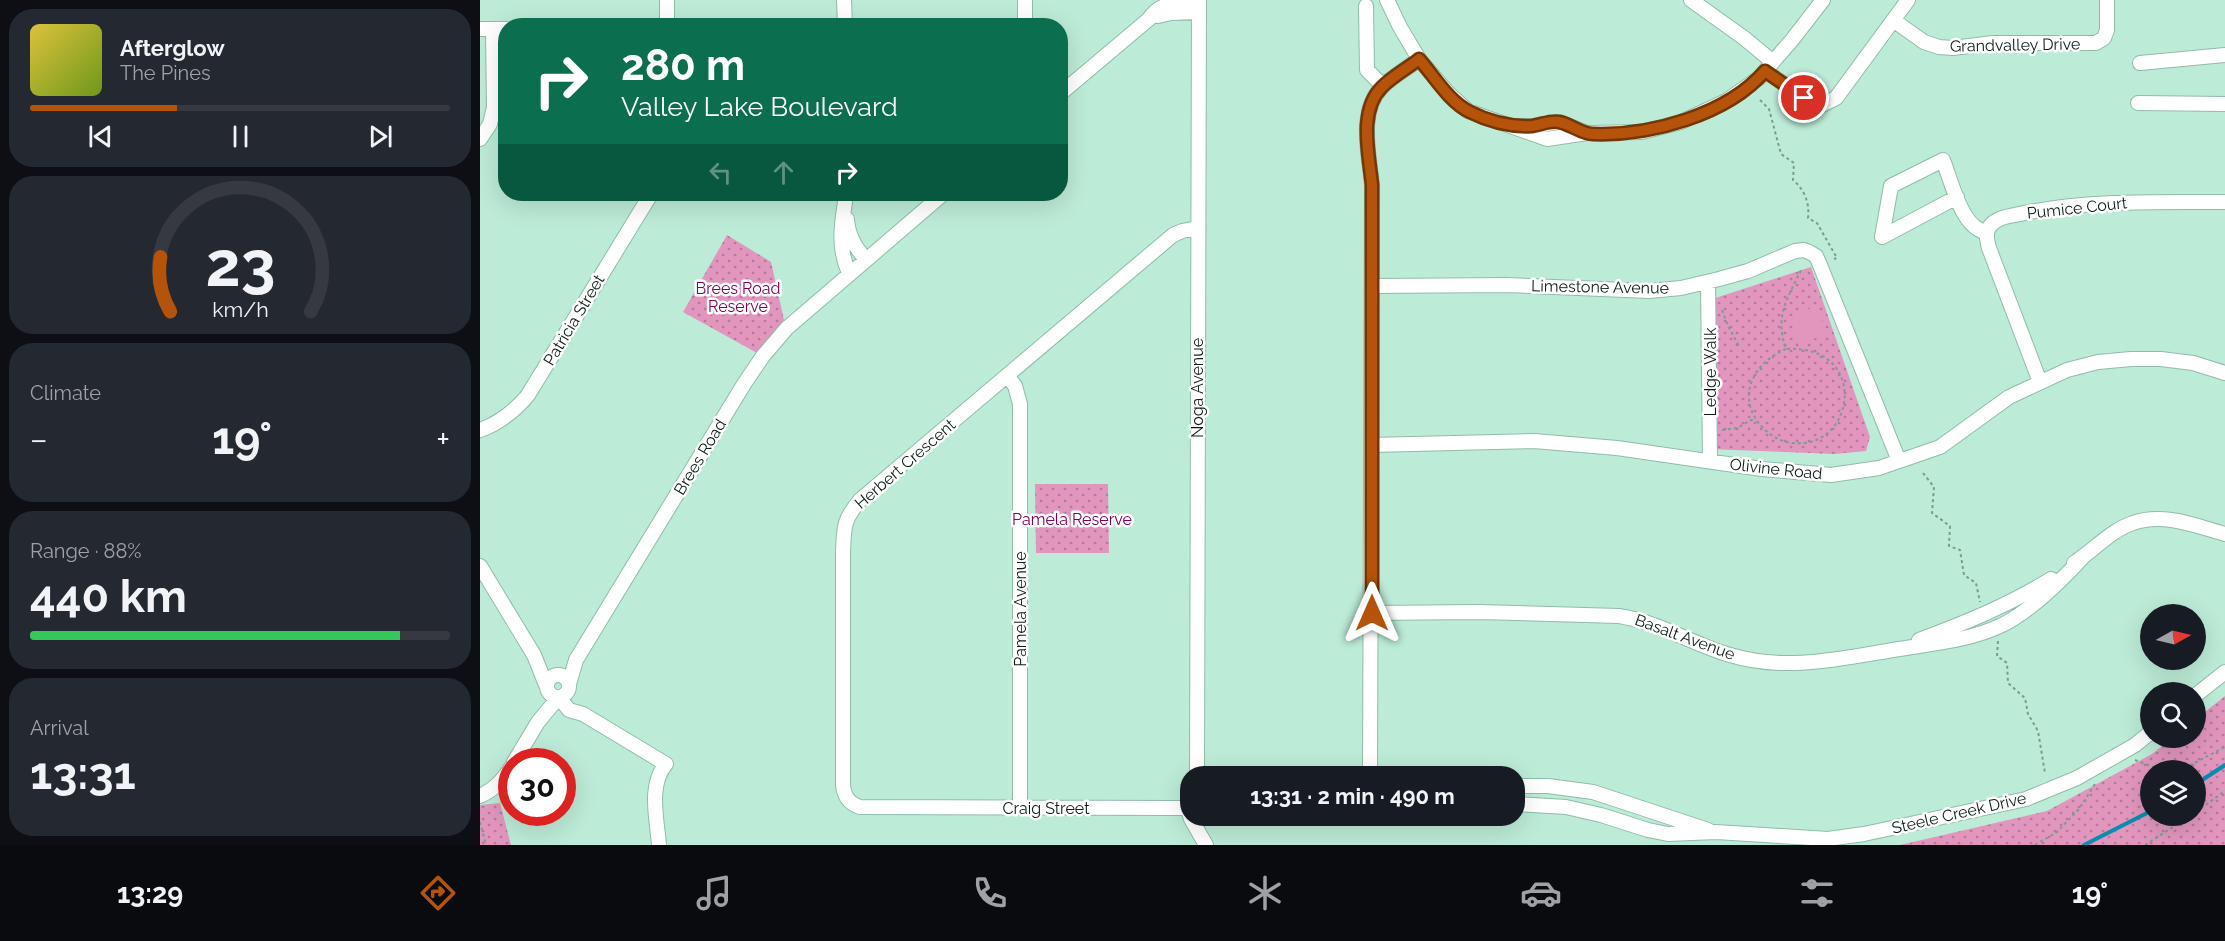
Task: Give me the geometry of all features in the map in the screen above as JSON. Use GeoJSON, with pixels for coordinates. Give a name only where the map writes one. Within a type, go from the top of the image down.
{"type":"FeatureCollection","features":[{"type":"Feature","properties":{"kind":"street"},"geometry":{"type":"LineString","coordinates":[[667,0],[667,18]]}},
{"type":"Feature","properties":{"kind":"street"},"geometry":{"type":"LineString","coordinates":[[844,0],[844,18]]}},
{"type":"Feature","properties":{"kind":"street"},"geometry":{"type":"LineString","coordinates":[[1025,0],[1025,18]]}},
{"type":"Feature","properties":{"kind":"street"},"geometry":{"type":"LineString","coordinates":[[1387,0],[1419,59],[1467,111],[1547,139],[1587,134],[1642,132],[1681,122],[1726,101],[1759,78],[1823,0]]}},
{"type":"Feature","properties":{"kind":"street"},"geometry":{"type":"LineString","coordinates":[[1691,0],[1737,32],[1769,67],[1818,107],[1836,98],[1908,0]]}},
{"type":"Feature","properties":{"kind":"street","name":"Grandvalley Drive"},"geometry":{"type":"LineString","coordinates":[[1893,20],[1924,42],[1939,47],[1953,48],[1993,43],[2096,43],[2104,38],[2107,30],[2107,0]]}},
{"type":"Feature","properties":{"kind":"street"},"geometry":{"type":"LineString","coordinates":[[1068,86],[1149,19],[1159,8],[1176,3],[1199,5]]}},
{"type":"Feature","properties":{"kind":"street","name":"Noga Avenue"},"geometry":{"type":"LineString","coordinates":[[1197,766],[1199,5]]}},
{"type":"Feature","properties":{"kind":"street"},"geometry":{"type":"LineString","coordinates":[[1365,6],[1367,70],[1383,86]]}},
{"type":"Feature","properties":{"kind":"street"},"geometry":{"type":"LineString","coordinates":[[480,139],[490,123],[494,107],[493,29]]}},
{"type":"Feature","properties":{"kind":"street"},"geometry":{"type":"LineString","coordinates":[[2140,63],[2225,56]]}},
{"type":"Feature","properties":{"kind":"street"},"geometry":{"type":"LineString","coordinates":[[1371,766],[1372,185],[1367,132],[1370,102],[1383,86],[1419,59]]}},
{"type":"Feature","properties":{"kind":"street"},"geometry":{"type":"LineString","coordinates":[[2138,103],[2225,104]]}},
{"type":"Feature","properties":{"kind":"street"},"geometry":{"type":"LineString","coordinates":[[1957,197],[1882,237],[1891,186],[1942,160],[1965,216],[1974,226],[1986,233],[1993,261],[2040,382]]}},
{"type":"Feature","properties":{"kind":"street","name":"Patricia Street"},"geometry":{"type":"LineString","coordinates":[[480,430],[523,403],[647,201]]}},
{"type":"Feature","properties":{"kind":"street"},"geometry":{"type":"LineString","coordinates":[[845,201],[851,239],[866,259]]}},
{"type":"Feature","properties":{"kind":"street"},"geometry":{"type":"LineString","coordinates":[[845,201],[841,245],[843,260],[849,273]]}},
{"type":"Feature","properties":{"kind":"street","name":"Brees Road"},"geometry":{"type":"LineString","coordinates":[[523,748],[752,371],[787,328],[935,201]]}},
{"type":"Feature","properties":{"kind":"street","name":"Pumice Court"},"geometry":{"type":"LineString","coordinates":[[1986,233],[1990,226],[2003,218],[2055,207],[2098,202],[2225,202]]}},
{"type":"Feature","properties":{"kind":"street","name":"Herbert Crescent"},"geometry":{"type":"LineString","coordinates":[[860,807],[844,795],[843,784],[844,527],[848,516],[860,500],[1173,235],[1197,228]]}},
{"type":"Feature","properties":{"kind":"street","name":"Limestone Avenue"},"geometry":{"type":"LineString","coordinates":[[1372,286],[1507,285],[1649,291],[1681,288],[1708,282],[1748,271],[1795,251],[1804,250],[1816,256],[1899,461]]}},
{"type":"Feature","properties":{"kind":"street","name":"Ledge Walk"},"geometry":{"type":"LineString","coordinates":[[1708,282],[1710,461]]}},
{"type":"Feature","properties":{"kind":"street","name":"Olivine Road"},"geometry":{"type":"LineString","coordinates":[[1371,445],[1534,441],[1617,448],[1762,469],[1831,475],[1879,468],[1940,447],[2008,397],[2067,370],[2098,362],[2161,359],[2193,363],[2225,373]]}},
{"type":"Feature","properties":{"kind":"street","name":"Pamela Avenue"},"geometry":{"type":"LineString","coordinates":[[1008,377],[1015,386],[1020,404],[1020,808]]}},
{"type":"Feature","properties":{"kind":"street","name":"Basalt Avenue"},"geometry":{"type":"LineString","coordinates":[[1372,613],[1478,612],[1619,616],[1639,619],[1663,627],[1729,655],[1780,664],[1818,662],[1888,650],[1990,613],[2017,599],[2082,558],[2132,523],[2156,519],[2176,520],[2225,534]]}},
{"type":"Feature","properties":{"kind":"street"},"geometry":{"type":"LineString","coordinates":[[480,566],[534,656],[583,714],[666,764],[659,772],[655,783],[659,845]]}},
{"type":"Feature","properties":{"kind":"street"},"geometry":{"type":"LineString","coordinates":[[2206,687],[2225,672]]}},
{"type":"Feature","properties":{"kind":"street","name":"Steele Creek Drive"},"geometry":{"type":"LineString","coordinates":[[1525,786],[1548,786],[1593,792],[1716,832],[1828,839],[1864,834],[2026,799],[2077,778],[2140,740]]}},
{"type":"Feature","properties":{"kind":"street"},"geometry":{"type":"LineString","coordinates":[[1371,762],[1373,766]]}},
{"type":"Feature","properties":{"kind":"street","name":"Brees Road"},"geometry":{"type":"LineString","coordinates":[[480,796],[498,785]]}},
{"type":"Feature","properties":{"kind":"street","name":"Steele Creek Drive"},"geometry":{"type":"LineString","coordinates":[[1525,805],[1566,807],[1601,814],[1648,830],[1686,839],[1716,832]]}},
{"type":"Feature","properties":{"kind":"street","name":"Craig Street"},"geometry":{"type":"LineString","coordinates":[[860,807],[1170,808],[1180,806]]}},
{"type":"Feature","properties":{"kind":"street","name":"Craig Street"},"geometry":{"type":"LineString","coordinates":[[1195,826],[1206,845]]}},
{"type":"Feature","properties":{"kind":"path"},"geometry":{"type":"LineString","coordinates":[[1760,100],[1769,109],[1781,154],[1794,163],[1793,180],[1803,188],[1809,213],[1808,218],[1816,223],[1837,258],[1834,259]]}},
{"type":"Feature","properties":{"kind":"path"},"geometry":{"type":"LineString","coordinates":[[1786,349],[1780,329],[1781,318],[1802,268]]}},
{"type":"Feature","properties":{"kind":"path"},"geometry":{"type":"LineString","coordinates":[[1721,306],[1728,326],[1739,346]]}},
{"type":"Feature","properties":{"kind":"path"},"geometry":{"type":"LineString","coordinates":[[1786,349],[1811,349],[1825,356],[1834,363],[1844,387],[1844,410],[1831,429],[1814,441],[1800,444],[1786,442],[1765,431],[1755,418],[1749,401],[1754,375],[1761,364],[1786,349]]}},
{"type":"Feature","properties":{"kind":"path"},"geometry":{"type":"LineString","coordinates":[[1841,379],[1851,375]]}},
{"type":"Feature","properties":{"kind":"path"},"geometry":{"type":"LineString","coordinates":[[1710,429],[1737,428],[1755,418]]}},
{"type":"Feature","properties":{"kind":"path"},"geometry":{"type":"LineString","coordinates":[[1923,473],[1934,487],[1932,513],[1950,526],[1949,546],[1960,550],[1964,575],[1976,583],[1980,603]]}},
{"type":"Feature","properties":{"kind":"path"},"geometry":{"type":"LineString","coordinates":[[1998,640],[1999,647],[1996,656],[2007,663],[2008,683],[2025,698],[2028,714],[2038,731],[2045,773]]}},
{"type":"Feature","properties":{"kind":"path"},"geometry":{"type":"LineString","coordinates":[[2200,760],[2225,747]]}},
{"type":"Feature","properties":{"kind":"path"},"geometry":{"type":"LineString","coordinates":[[2124,751],[2140,762]]}},
{"type":"Feature","properties":{"kind":"path"},"geometry":{"type":"LineString","coordinates":[[2035,845],[2057,832],[2079,809],[2096,784],[2100,764]]}},
{"type":"Feature","properties":{"kind":"path"},"geometry":{"type":"LineString","coordinates":[[2206,805],[2225,791]]}},
{"type":"Feature","properties":{"kind":"path"},"geometry":{"type":"LineString","coordinates":[[480,822],[486,845]]}},
{"type":"Feature","properties":{"kind":"path"},"geometry":{"type":"LineString","coordinates":[[2145,845],[2174,826]]}},
{"type":"Feature","properties":{"kind":"green space","name":"Brees Road Reserve"},"geometry":{"type":"Polygon","coordinates":[[[727,235],[771,262],[784,320],[757,353],[683,312],[727,235]]]}},
{"type":"Feature","properties":{"kind":"green space"},"geometry":{"type":"Polygon","coordinates":[[[1811,267],[1870,437],[1866,451],[1835,454],[1708,449],[1706,301],[1811,267]]]}},
{"type":"Feature","properties":{"kind":"green space"},"geometry":{"type":"Polygon","coordinates":[[[1816,306],[1827,334],[1799,344],[1789,317],[1816,306]]]}},
{"type":"Feature","properties":{"kind":"green space","name":"Pamela Reserve"},"geometry":{"type":"Polygon","coordinates":[[[1035,484],[1108,484],[1109,553],[1036,553],[1035,484]]]}},
{"type":"Feature","properties":{"kind":"green space"},"geometry":{"type":"Polygon","coordinates":[[[2225,696],[2225,845],[1900,845],[2047,811],[2140,761],[2140,826],[2206,826],[2206,760],[2141,760],[2160,748],[2206,748],[2206,711],[2225,696]]]}},
{"type":"Feature","properties":{"kind":"green space"},"geometry":{"type":"Polygon","coordinates":[[[498,803],[498,826],[506,826],[511,845],[480,845],[480,805],[498,803]]]}},
{"type":"Feature","properties":{"kind":"waterway"},"geometry":{"type":"LineString","coordinates":[[2206,777],[2225,765]]}},
{"type":"Feature","properties":{"kind":"waterway"},"geometry":{"type":"LineString","coordinates":[[2084,845],[2140,817]]}},
{"type":"Feature","properties":{"kind":"route"},"geometry":{"type":"LineString","coordinates":[[1372,613],[1372,185],[1367,132],[1370,102],[1383,86],[1419,59],[1467,111],[1514,126],[1559,122],[1587,134],[1642,132],[1681,122],[1726,101],[1759,78],[1765,71],[1804,98]]}}]}
